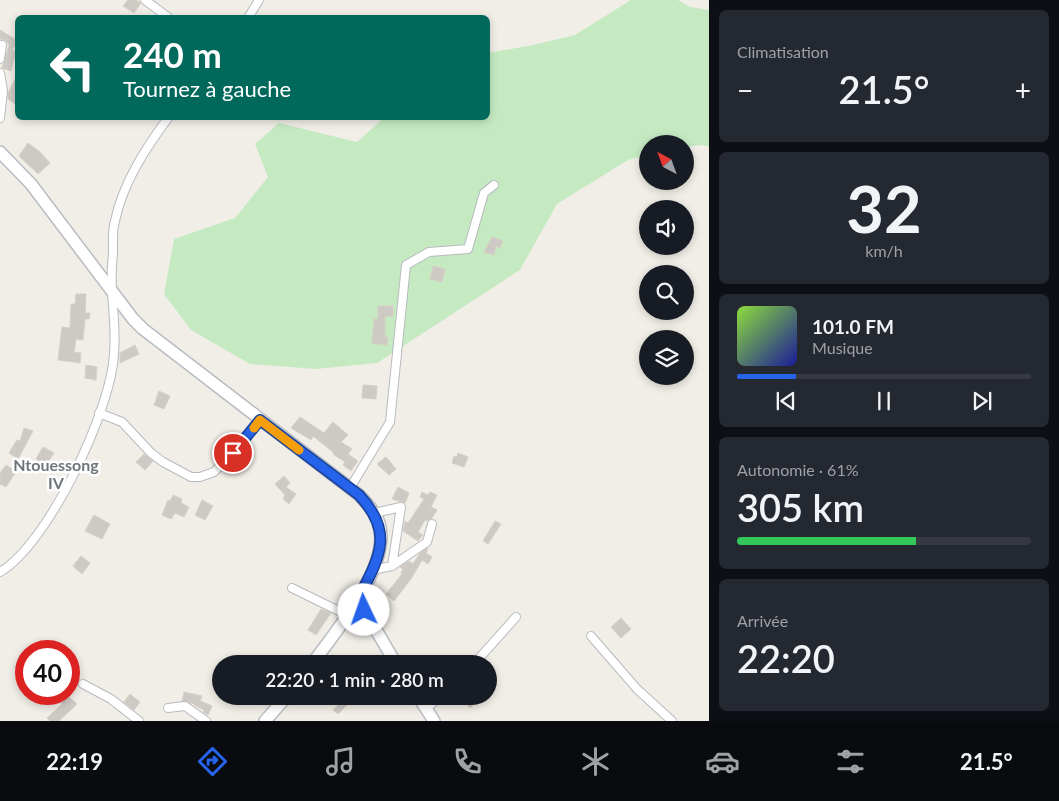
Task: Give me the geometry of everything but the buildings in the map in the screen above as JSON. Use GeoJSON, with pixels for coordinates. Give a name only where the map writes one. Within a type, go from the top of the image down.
{"type":"FeatureCollection","features":[{"type":"Feature","properties":{"kind":"street"},"geometry":{"type":"LineString","coordinates":[[145,0],[165,15]]}},
{"type":"Feature","properties":{"kind":"street"},"geometry":{"type":"LineString","coordinates":[[250,15],[259,0]]}},
{"type":"Feature","properties":{"kind":"street"},"geometry":{"type":"LineString","coordinates":[[0,59],[2,45]]}},
{"type":"Feature","properties":{"kind":"street"},"geometry":{"type":"LineString","coordinates":[[0,73],[3,91],[0,118]]}},
{"type":"Feature","properties":{"kind":"street"},"geometry":{"type":"LineString","coordinates":[[0,572],[21,555],[53,510],[82,457],[99,413],[112,376],[115,320],[112,288],[114,223],[123,192],[131,175],[167,120]]}},
{"type":"Feature","properties":{"kind":"street"},"geometry":{"type":"LineString","coordinates":[[0,152],[31,184],[112,288],[133,319],[143,329],[350,488],[374,513],[379,523],[380,547],[372,570],[358,599],[318,655]]}},
{"type":"Feature","properties":{"kind":"street"},"geometry":{"type":"LineString","coordinates":[[350,488],[390,422],[406,265],[429,252],[468,249],[484,193],[494,185]]}},
{"type":"Feature","properties":{"kind":"street"},"geometry":{"type":"LineString","coordinates":[[99,413],[126,425],[151,453],[163,462],[191,476],[200,477],[214,472],[233,453],[260,420]]}},
{"type":"Feature","properties":{"kind":"street"},"geometry":{"type":"LineString","coordinates":[[374,513],[401,508],[392,566]]}},
{"type":"Feature","properties":{"kind":"street"},"geometry":{"type":"LineString","coordinates":[[372,570],[392,566],[427,542],[432,524]]}},
{"type":"Feature","properties":{"kind":"street"},"geometry":{"type":"LineString","coordinates":[[292,588],[347,615]]}},
{"type":"Feature","properties":{"kind":"street"},"geometry":{"type":"LineString","coordinates":[[358,599],[391,655]]}},
{"type":"Feature","properties":{"kind":"street"},"geometry":{"type":"LineString","coordinates":[[482,655],[516,617]]}},
{"type":"Feature","properties":{"kind":"street"},"geometry":{"type":"LineString","coordinates":[[591,636],[637,689],[672,721]]}},
{"type":"Feature","properties":{"kind":"street"},"geometry":{"type":"LineString","coordinates":[[83,684],[111,699],[139,721]]}},
{"type":"Feature","properties":{"kind":"street"},"geometry":{"type":"LineString","coordinates":[[265,721],[279,705]]}},
{"type":"Feature","properties":{"kind":"street"},"geometry":{"type":"LineString","coordinates":[[424,705],[434,721]]}},
{"type":"Feature","properties":{"kind":"street"},"geometry":{"type":"LineString","coordinates":[[426,709],[430,705]]}},
{"type":"Feature","properties":{"kind":"street"},"geometry":{"type":"LineString","coordinates":[[168,708],[185,706],[206,721]]}},
{"type":"Feature","properties":{"kind":"green space"},"geometry":{"type":"Polygon","coordinates":[[[631,0],[678,0],[690,7],[709,10],[709,147],[703,145],[694,146],[694,135],[639,135],[639,157],[628,160],[557,204],[520,270],[377,363],[316,369],[250,364],[191,330],[164,294],[174,239],[235,218],[268,177],[255,144],[279,123],[357,142],[382,120],[490,120],[490,53],[575,35],[631,0]]]}},
{"type":"Feature","properties":{"kind":"slow traffic"},"geometry":{"type":"LineString","coordinates":[[254,428],[260,420],[299,450]]}},
{"type":"Feature","properties":{"kind":"district","name":"Ntouessong IV"},"geometry":{"type":"Point","coordinates":[56,474]}},
{"type":"Feature","properties":{"kind":"route"},"geometry":{"type":"LineString","coordinates":[[233,453],[260,420],[359,495],[370,507],[379,523],[380,547],[374,566],[358,599],[364,610]]}}]}
